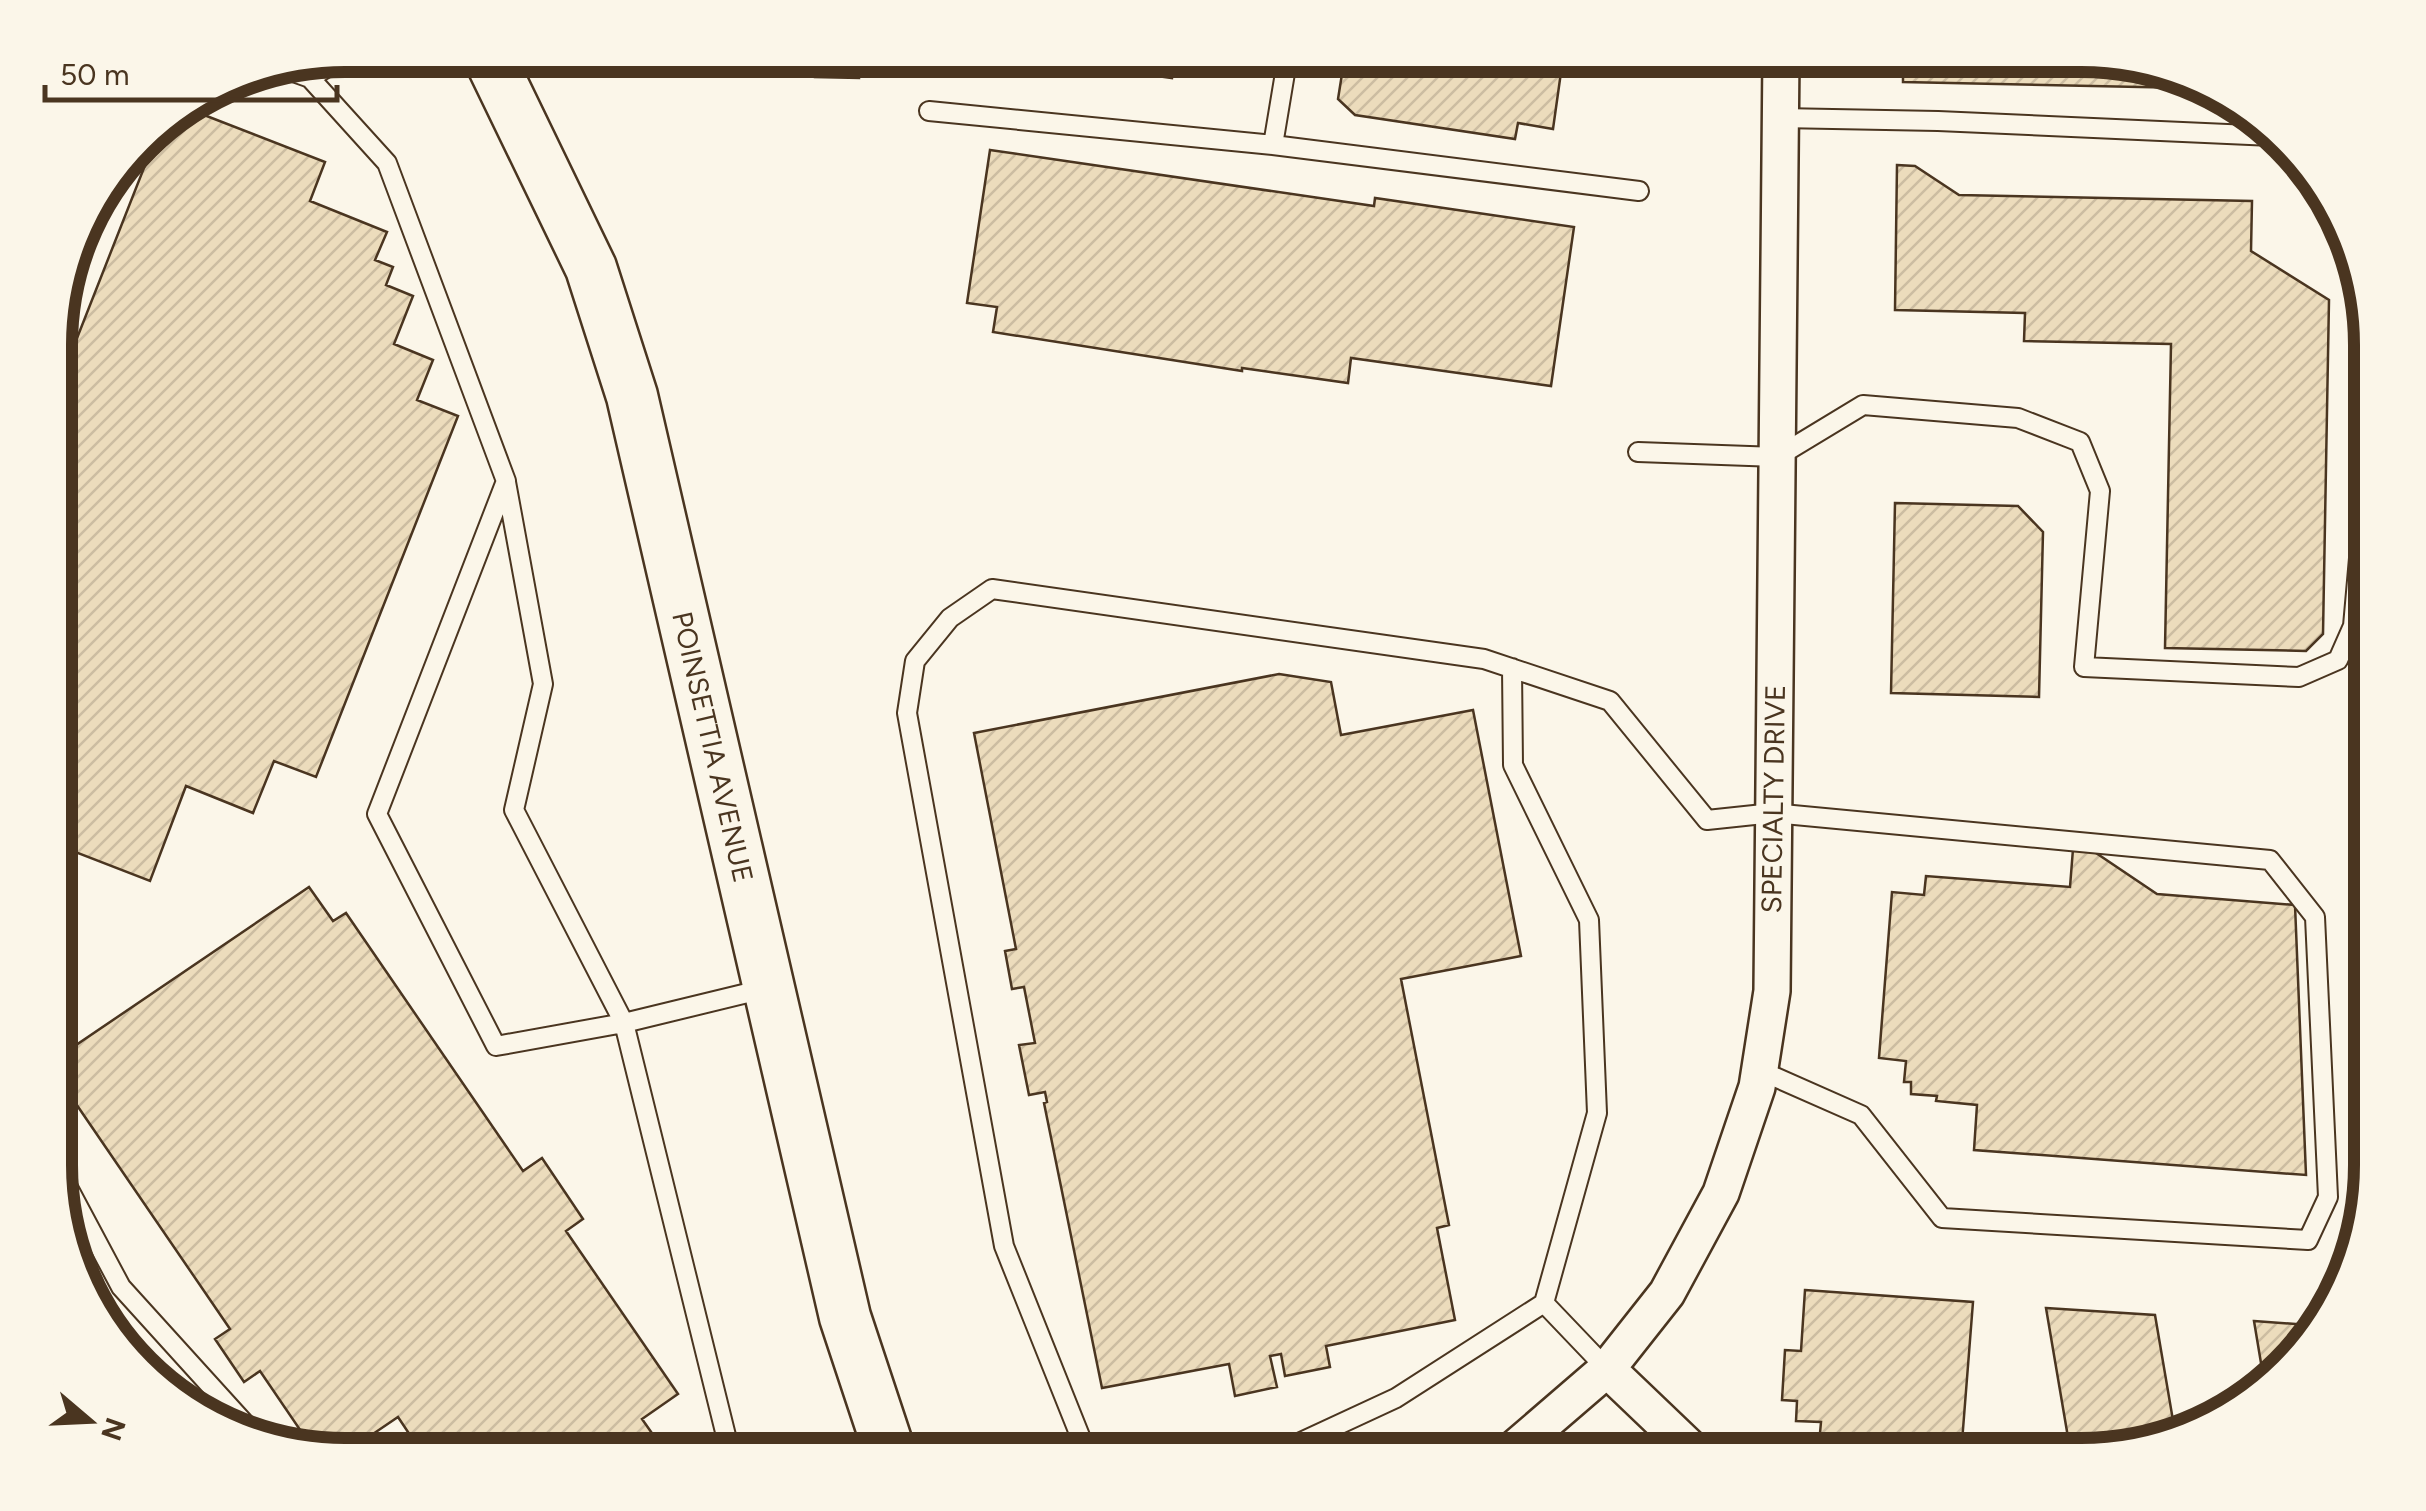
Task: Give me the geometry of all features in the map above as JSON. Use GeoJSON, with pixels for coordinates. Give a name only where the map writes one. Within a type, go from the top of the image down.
{"type":"FeatureCollection","features":[{"type":"Feature","properties":{"kind":"main road","name":"POINSETTIA AVENUE"},"geometry":{"type":"LineString","coordinates":[[496,72],[590,268],[632,396],[845,1318],[885,1438]]}},
{"type":"Feature","properties":{"kind":"street","name":"SPECIALTY DRIVE"},"geometry":{"type":"LineString","coordinates":[[1527,1438],[1607,1369],[1668,1293],[1720,1193],[1757,1087],[1772,991],[1780,72]]}},
{"type":"Feature","properties":{"kind":"street"},"geometry":{"type":"LineString","coordinates":[[1607,1369],[1679,1438]]}},
{"type":"Feature","properties":{"kind":"lane"},"geometry":{"type":"LineString","coordinates":[[1273,145],[1285,72]]}},
{"type":"Feature","properties":{"kind":"lane"},"geometry":{"type":"LineString","coordinates":[[310,78],[316,75]]}},
{"type":"Feature","properties":{"kind":"lane"},"geometry":{"type":"LineString","coordinates":[[305,76],[386,163],[506,481],[543,684],[514,810],[624,1023],[728,1438]]}},
{"type":"Feature","properties":{"kind":"lane"},"geometry":{"type":"LineString","coordinates":[[928,111],[1273,145],[1639,191]]}},
{"type":"Feature","properties":{"kind":"lane"},"geometry":{"type":"LineString","coordinates":[[1780,118],[2254,135]]}},
{"type":"Feature","properties":{"kind":"lane"},"geometry":{"type":"LineString","coordinates":[[1638,452],[1777,457],[1863,405],[2018,418],[2080,442],[2100,491],[2084,667],[2299,677],[2338,660],[2353,626]]}},
{"type":"Feature","properties":{"kind":"lane"},"geometry":{"type":"LineString","coordinates":[[506,481],[377,814],[496,1046],[624,1023],[769,988]]}},
{"type":"Feature","properties":{"kind":"lane"},"geometry":{"type":"LineString","coordinates":[[1081,1438],[1004,1246],[907,712],[915,661],[950,618],[992,589],[1484,659],[1512,668],[1610,701],[1708,820],[1773,814],[2270,860],[2315,916],[2328,1197],[2308,1240],[1942,1218],[1861,1115],[1760,1070]]}},
{"type":"Feature","properties":{"kind":"lane"},"geometry":{"type":"LineString","coordinates":[[1310,1438],[1396,1398],[1544,1302],[1597,1112],[1590,920],[1513,765],[1512,668]]}},
{"type":"Feature","properties":{"kind":"lane"},"geometry":{"type":"LineString","coordinates":[[75,1200],[120,1287],[240,1418]]}},
{"type":"Feature","properties":{"kind":"lane"},"geometry":{"type":"LineString","coordinates":[[1544,1302],[1607,1369]]}},
{"type":"Feature","properties":{"kind":"building"},"geometry":{"type":"Polygon","coordinates":[[[815,72],[859,72],[859,78],[815,77],[815,72]]]}},
{"type":"Feature","properties":{"kind":"building"},"geometry":{"type":"Polygon","coordinates":[[[1128,72],[1173,72],[1172,78],[1128,72]]]}},
{"type":"Feature","properties":{"kind":"building"},"geometry":{"type":"Polygon","coordinates":[[[1342,72],[1561,72],[1553,129],[1518,123],[1515,139],[1355,115],[1338,99],[1342,72]]]}},
{"type":"Feature","properties":{"kind":"building"},"geometry":{"type":"Polygon","coordinates":[[[1903,72],[2080,72],[2116,75],[2169,88],[1903,82],[1903,72]]]}},
{"type":"Feature","properties":{"kind":"building"},"geometry":{"type":"Polygon","coordinates":[[[201,114],[325,162],[310,201],[387,232],[375,260],[393,267],[386,285],[413,296],[394,344],[433,360],[417,400],[458,416],[316,777],[274,761],[253,813],[186,786],[150,881],[72,851],[72,351],[147,159],[201,114]]]}},
{"type":"Feature","properties":{"kind":"building"},"geometry":{"type":"Polygon","coordinates":[[[990,150],[1374,206],[1375,198],[1574,227],[1551,386],[1351,358],[1348,383],[1242,371],[993,332],[997,307],[967,303],[990,150]]]}},
{"type":"Feature","properties":{"kind":"building"},"geometry":{"type":"Polygon","coordinates":[[[1897,165],[1915,166],[1959,195],[2252,201],[2251,251],[2329,300],[2323,634],[2306,651],[2165,648],[2171,344],[2024,341],[2025,313],[1895,310],[1897,165]]]}},
{"type":"Feature","properties":{"kind":"building"},"geometry":{"type":"Polygon","coordinates":[[[1895,503],[2018,506],[2043,532],[2039,697],[1891,693],[1895,503]]]}},
{"type":"Feature","properties":{"kind":"building"},"geometry":{"type":"Polygon","coordinates":[[[1279,674],[1331,682],[1341,735],[1473,710],[1521,956],[1401,979],[1449,1225],[1437,1228],[1455,1320],[1326,1346],[1330,1367],[1285,1376],[1281,1354],[1270,1356],[1277,1387],[1235,1396],[1229,1364],[1102,1388],[1044,1103],[1045,1092],[1029,1095],[1019,1045],[1035,1043],[1024,987],[1012,989],[1005,951],[1016,949],[974,733],[1279,674]]]}},
{"type":"Feature","properties":{"kind":"building"},"geometry":{"type":"Polygon","coordinates":[[[2073,849],[2093,851],[2157,894],[2295,905],[2306,1175],[1974,1150],[1977,1105],[1911,1094],[1911,1082],[1904,1082],[1906,1061],[1879,1058],[1892,892],[1924,895],[1926,876],[2070,887],[2073,849]]]}},
{"type":"Feature","properties":{"kind":"building"},"geometry":{"type":"Polygon","coordinates":[[[309,887],[333,921],[346,913],[523,1171],[542,1158],[583,1219],[566,1231],[678,1394],[642,1419],[655,1438],[412,1438],[398,1417],[367,1438],[303,1435],[260,1371],[244,1382],[215,1339],[230,1329],[72,1098],[72,1048],[309,887]]]}},
{"type":"Feature","properties":{"kind":"building"},"geometry":{"type":"Polygon","coordinates":[[[1805,1290],[1973,1302],[1962,1438],[1873,1438],[1820,1433],[1821,1422],[1796,1421],[1797,1401],[1782,1400],[1785,1350],[1801,1351],[1805,1290]]]}},
{"type":"Feature","properties":{"kind":"building"},"geometry":{"type":"Polygon","coordinates":[[[2046,1308],[2155,1315],[2173,1422],[2134,1433],[2068,1438],[2046,1308]]]}},
{"type":"Feature","properties":{"kind":"building"},"geometry":{"type":"Polygon","coordinates":[[[2254,1321],[2301,1324],[2286,1345],[2262,1368],[2254,1321]]]}}]}
